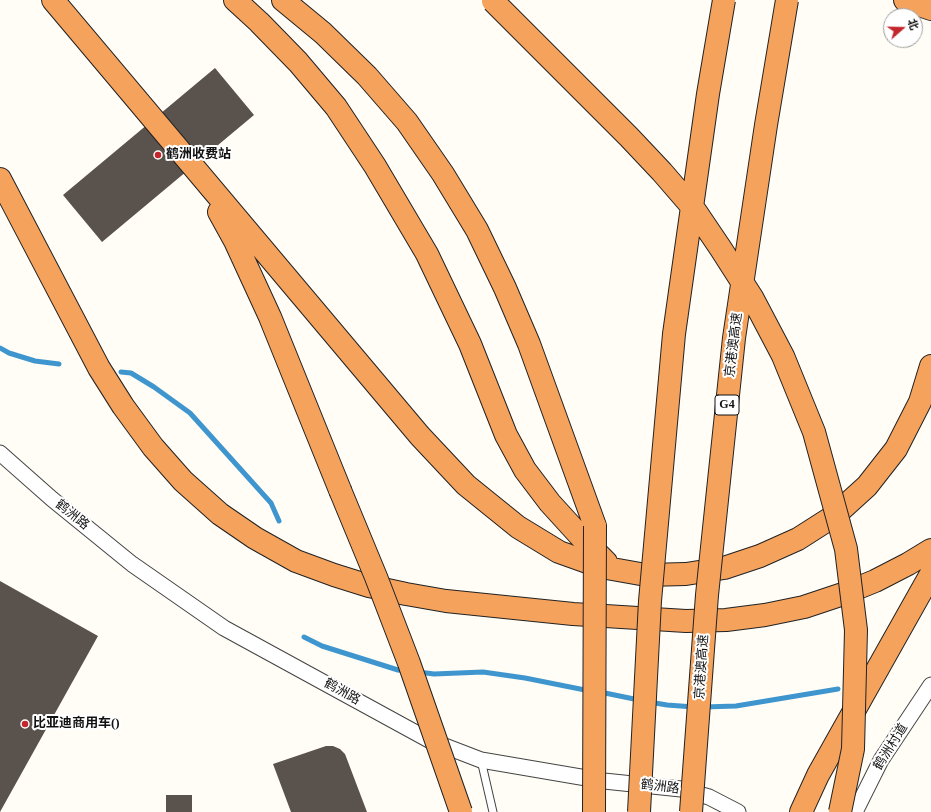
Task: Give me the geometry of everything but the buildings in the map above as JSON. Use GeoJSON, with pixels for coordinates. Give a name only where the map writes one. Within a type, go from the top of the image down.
{"type":"FeatureCollection","features":[{"type":"Feature","properties":{"kind":"highway"},"geometry":{"type":"LineString","coordinates":[[53,0],[420,436],[466,485],[518,527],[559,552],[602,567],[646,575],[686,574],[724,568],[760,556],[798,539],[834,516],[867,486],[896,449],[920,402],[931,366]]}},
{"type":"Feature","properties":{"kind":"highway"},"geometry":{"type":"LineString","coordinates":[[235,0],[298,62],[336,108],[375,166],[427,254],[470,344],[506,435],[525,470],[550,503],[580,537],[614,569]]}},
{"type":"Feature","properties":{"kind":"highway"},"geometry":{"type":"LineString","coordinates":[[283,0],[323,33],[367,76],[407,122],[443,174],[477,230],[505,288],[529,344],[595,526],[594,812]]}},
{"type":"Feature","properties":{"kind":"highway"},"geometry":{"type":"LineString","coordinates":[[492,0],[629,137],[694,209],[753,300],[783,356],[814,432],[846,549],[856,630],[853,749],[840,812]]}},
{"type":"Feature","properties":{"kind":"highway"},"geometry":{"type":"LineString","coordinates":[[639,812],[650,601],[674,334],[708,94],[724,0]]}},
{"type":"Feature","properties":{"kind":"highway","name":"京港澳高速"},"geometry":{"type":"LineString","coordinates":[[691,812],[707,595],[734,338],[766,125],[787,0]]}},
{"type":"Feature","properties":{"kind":"highway"},"geometry":{"type":"LineString","coordinates":[[905,0],[931,9]]}},
{"type":"Feature","properties":{"kind":"highway"},"geometry":{"type":"LineString","coordinates":[[196,169],[235,241],[270,317],[376,577],[406,656],[461,812]]}},
{"type":"Feature","properties":{"kind":"highway"},"geometry":{"type":"LineString","coordinates":[[0,179],[99,368],[123,406],[153,447],[183,481],[220,514],[255,538],[296,561],[369,586],[446,601],[566,613],[686,622],[726,620],[765,615],[804,607],[843,594],[875,581],[931,550]]}},
{"type":"Feature","properties":{"kind":"highway"},"geometry":{"type":"LineString","coordinates":[[801,812],[822,768],[931,574]]}},
{"type":"Feature","properties":{"kind":"street","name":"鹤洲路"},"geometry":{"type":"LineString","coordinates":[[1,454],[52,499],[132,564],[224,628],[429,740],[481,760],[604,781],[681,789],[709,797],[738,812]]}},
{"type":"Feature","properties":{"kind":"street","name":"鹤洲村道"},"geometry":{"type":"LineString","coordinates":[[855,812],[882,760],[931,685]]}},
{"type":"Feature","properties":{"kind":"lane"},"geometry":{"type":"LineString","coordinates":[[481,760],[493,812]]}},
{"type":"Feature","properties":{"kind":"waterway"},"geometry":{"type":"LineString","coordinates":[[0,348],[9,353],[35,361],[59,364]]}},
{"type":"Feature","properties":{"kind":"waterway"},"geometry":{"type":"LineString","coordinates":[[121,372],[131,373],[154,387],[190,413],[271,503],[279,521]]}},
{"type":"Feature","properties":{"kind":"waterway"},"geometry":{"type":"LineString","coordinates":[[304,637],[322,646],[398,670],[406,671]]}},
{"type":"Feature","properties":{"kind":"waterway"},"geometry":{"type":"LineString","coordinates":[[418,672],[434,674],[483,672],[525,678],[590,691]]}},
{"type":"Feature","properties":{"kind":"waterway"},"geometry":{"type":"LineString","coordinates":[[704,707],[736,706],[838,689]]}},
{"type":"Feature","properties":{"kind":"waterway"},"geometry":{"type":"LineString","coordinates":[[600,692],[639,700]]}},
{"type":"Feature","properties":{"kind":"waterway"},"geometry":{"type":"LineString","coordinates":[[649,702],[694,707]]}},
{"type":"Feature","properties":{"kind":"place","name":"鹤洲收费站"},"geometry":{"type":"Point","coordinates":[158,155]}},
{"type":"Feature","properties":{"kind":"place","name":"比亚迪商用车()"},"geometry":{"type":"Point","coordinates":[25,724]}}]}
